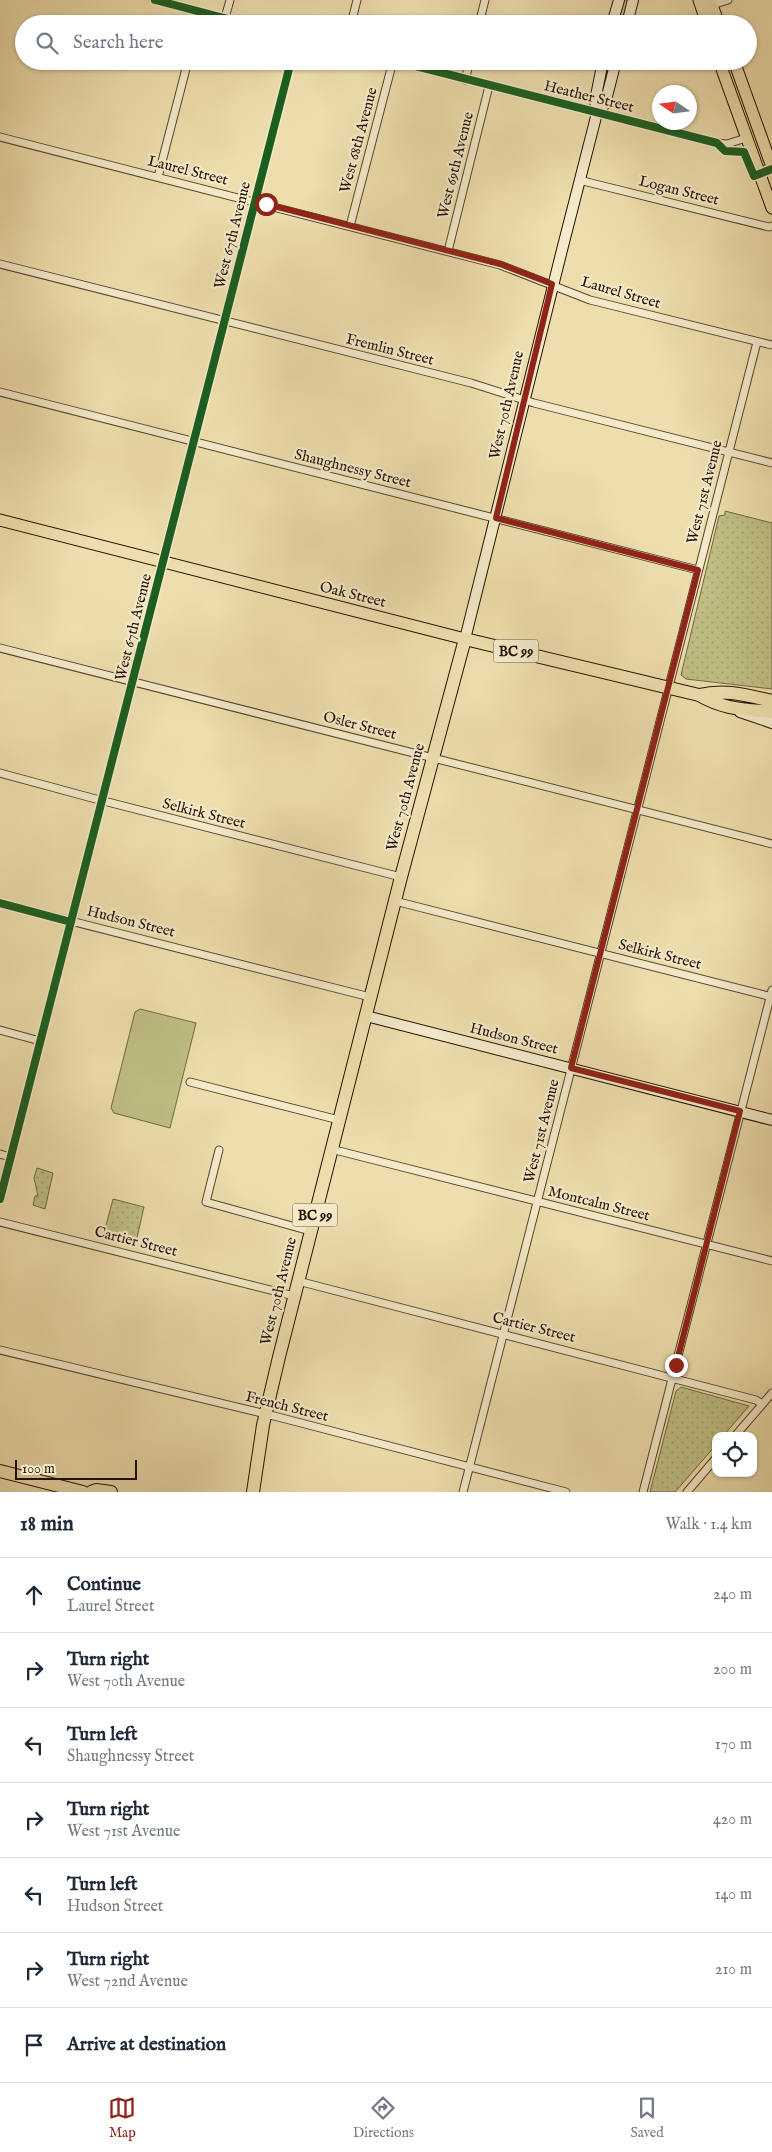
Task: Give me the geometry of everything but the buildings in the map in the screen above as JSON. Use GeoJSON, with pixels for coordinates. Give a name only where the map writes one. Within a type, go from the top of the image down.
{"type":"FeatureCollection","features":[{"type":"Feature","properties":{"kind":"highway","name":"Oak Street"},"geometry":{"type":"LineString","coordinates":[[465,639],[699,695],[727,708],[772,712]]}},
{"type":"Feature","properties":{"kind":"highway","name":"West 70th Avenue"},"geometry":{"type":"LineString","coordinates":[[253,1492],[265,1414],[310,1231],[432,758],[465,639]]}},
{"type":"Feature","properties":{"kind":"highway","name":"Oak Street"},"geometry":{"type":"LineString","coordinates":[[699,695],[718,691],[772,701]]}},
{"type":"Feature","properties":{"kind":"highway"},"geometry":{"type":"LineString","coordinates":[[737,693],[772,692]]}},
{"type":"Feature","properties":{"kind":"highway"},"geometry":{"type":"LineString","coordinates":[[0,1471],[82,1492]]}},
{"type":"Feature","properties":{"kind":"highway"},"geometry":{"type":"LineString","coordinates":[[91,1492],[96,1490],[111,1492]]}},
{"type":"Feature","properties":{"kind":"main road"},"geometry":{"type":"LineString","coordinates":[[615,15],[619,0]]}},
{"type":"Feature","properties":{"kind":"main road"},"geometry":{"type":"LineString","coordinates":[[629,15],[633,0]]}},
{"type":"Feature","properties":{"kind":"main road"},"geometry":{"type":"LineString","coordinates":[[706,4],[713,15]]}},
{"type":"Feature","properties":{"kind":"main road","name":"West 70th Avenue"},"geometry":{"type":"LineString","coordinates":[[465,639],[496,518],[523,398],[597,112],[595,101],[601,70]]}},
{"type":"Feature","properties":{"kind":"main road","name":"West 70th Avenue"},"geometry":{"type":"LineString","coordinates":[[597,112],[605,104],[614,70]]}},
{"type":"Feature","properties":{"kind":"main road"},"geometry":{"type":"LineString","coordinates":[[722,70],[772,208]]}},
{"type":"Feature","properties":{"kind":"main road"},"geometry":{"type":"LineString","coordinates":[[737,70],[772,168]]}},
{"type":"Feature","properties":{"kind":"main road","name":"Oak Street"},"geometry":{"type":"LineString","coordinates":[[0,520],[465,639]]}},
{"type":"Feature","properties":{"kind":"main road","name":"Oak Street"},"geometry":{"type":"LineString","coordinates":[[727,708],[772,723]]}},
{"type":"Feature","properties":{"kind":"main road","name":"Hudson Street"},"geometry":{"type":"LineString","coordinates":[[366,1016],[772,1120]]}},
{"type":"Feature","properties":{"kind":"street"},"geometry":{"type":"LineString","coordinates":[[155,0],[213,15]]}},
{"type":"Feature","properties":{"kind":"street"},"geometry":{"type":"LineString","coordinates":[[226,15],[230,0]]}},
{"type":"Feature","properties":{"kind":"street"},"geometry":{"type":"LineString","coordinates":[[353,15],[357,0]]}},
{"type":"Feature","properties":{"kind":"street"},"geometry":{"type":"LineString","coordinates":[[481,15],[485,0]]}},
{"type":"Feature","properties":{"kind":"street"},"geometry":{"type":"LineString","coordinates":[[706,4],[728,0]]}},
{"type":"Feature","properties":{"kind":"street"},"geometry":{"type":"LineString","coordinates":[[158,177],[186,70]]}},
{"type":"Feature","properties":{"kind":"street","name":"West 67th Avenue"},"geometry":{"type":"LineString","coordinates":[[0,1200],[289,70]]}},
{"type":"Feature","properties":{"kind":"street","name":"West 68th Avenue"},"geometry":{"type":"LineString","coordinates":[[350,226],[393,70]]}},
{"type":"Feature","properties":{"kind":"street","name":"Heather Street"},"geometry":{"type":"LineString","coordinates":[[428,70],[717,143],[727,144],[746,138]]}},
{"type":"Feature","properties":{"kind":"street"},"geometry":{"type":"LineString","coordinates":[[465,80],[468,70]]}},
{"type":"Feature","properties":{"kind":"street","name":"West 69th Avenue"},"geometry":{"type":"LineString","coordinates":[[448,251],[489,86]]}},
{"type":"Feature","properties":{"kind":"street","name":"Laurel Street"},"geometry":{"type":"LineString","coordinates":[[0,137],[500,264],[590,300],[772,345]]}},
{"type":"Feature","properties":{"kind":"street"},"geometry":{"type":"LineString","coordinates":[[759,174],[772,168]]}},
{"type":"Feature","properties":{"kind":"street","name":"Logan Street"},"geometry":{"type":"LineString","coordinates":[[579,180],[769,227],[772,226]]}},
{"type":"Feature","properties":{"kind":"street","name":"Fremlin Street"},"geometry":{"type":"LineString","coordinates":[[0,264],[470,383],[772,463]]}},
{"type":"Feature","properties":{"kind":"street","name":"West 71st Avenue"},"geometry":{"type":"LineString","coordinates":[[463,1492],[757,342]]}},
{"type":"Feature","properties":{"kind":"street","name":"Shaughnessy Street"},"geometry":{"type":"LineString","coordinates":[[0,392],[698,570]]}},
{"type":"Feature","properties":{"kind":"street","name":"Osler Street"},"geometry":{"type":"LineString","coordinates":[[0,648],[772,844]]}},
{"type":"Feature","properties":{"kind":"street","name":"Selkirk Street"},"geometry":{"type":"LineString","coordinates":[[0,773],[401,877]]}},
{"type":"Feature","properties":{"kind":"street","name":"Selkirk Street"},"geometry":{"type":"LineString","coordinates":[[395,900],[600,954],[771,994]]}},
{"type":"Feature","properties":{"kind":"street","name":"Hudson Street"},"geometry":{"type":"LineString","coordinates":[[0,903],[370,997]]}},
{"type":"Feature","properties":{"kind":"street"},"geometry":{"type":"LineString","coordinates":[[643,1492],[771,994]]}},
{"type":"Feature","properties":{"kind":"street"},"geometry":{"type":"LineString","coordinates":[[0,1030],[40,1041]]}},
{"type":"Feature","properties":{"kind":"street"},"geometry":{"type":"LineString","coordinates":[[190,1082],[339,1120]]}},
{"type":"Feature","properties":{"kind":"street","name":"Montcalm Street"},"geometry":{"type":"LineString","coordinates":[[332,1149],[772,1261]]}},
{"type":"Feature","properties":{"kind":"street"},"geometry":{"type":"LineString","coordinates":[[219,1150],[206,1202],[310,1231]]}},
{"type":"Feature","properties":{"kind":"street"},"geometry":{"type":"LineString","coordinates":[[0,1154],[10,1157]]}},
{"type":"Feature","properties":{"kind":"street","name":"Cartier Street"},"geometry":{"type":"LineString","coordinates":[[0,1222],[294,1296]]}},
{"type":"Feature","properties":{"kind":"street","name":"Cartier Street"},"geometry":{"type":"LineString","coordinates":[[298,1281],[673,1377],[756,1400],[762,1404]]}},
{"type":"Feature","properties":{"kind":"street","name":"French Street"},"geometry":{"type":"LineString","coordinates":[[0,1350],[265,1414],[566,1492]]}},
{"type":"Feature","properties":{"kind":"street"},"geometry":{"type":"LineString","coordinates":[[738,1432],[772,1393]]}},
{"type":"Feature","properties":{"kind":"street"},"geometry":{"type":"LineString","coordinates":[[687,1492],[712,1463]]}},
{"type":"Feature","properties":{"kind":"green space"},"geometry":{"type":"Polygon","coordinates":[[[623,0],[628,0],[624,15],[619,15],[623,0]]]}},
{"type":"Feature","properties":{"kind":"green space"},"geometry":{"type":"Polygon","coordinates":[[[725,511],[772,523],[772,689],[686,679],[681,675],[719,516],[725,515],[725,511]]]}},
{"type":"Feature","properties":{"kind":"green space"},"geometry":{"type":"Polygon","coordinates":[[[140,1009],[196,1023],[170,1128],[114,1113],[111,1108],[135,1012],[140,1009]]]}},
{"type":"Feature","properties":{"kind":"green space"},"geometry":{"type":"Polygon","coordinates":[[[37,1168],[53,1173],[45,1209],[33,1205],[35,1196],[38,1196],[34,1178],[37,1168]]]}},
{"type":"Feature","properties":{"kind":"green space"},"geometry":{"type":"Polygon","coordinates":[[[113,1199],[144,1207],[136,1242],[108,1236],[105,1229],[113,1199]]]}},
{"type":"Feature","properties":{"kind":"green space"},"geometry":{"type":"Polygon","coordinates":[[[681,1387],[749,1406],[726,1432],[712,1432],[712,1450],[675,1492],[650,1492],[676,1391],[681,1387]]]}},
{"type":"Feature","properties":{"kind":"cycle path"},"geometry":{"type":"LineString","coordinates":[[155,0],[212,15]]}},
{"type":"Feature","properties":{"kind":"cycle path"},"geometry":{"type":"LineString","coordinates":[[0,1199],[289,70]]}},
{"type":"Feature","properties":{"kind":"cycle path"},"geometry":{"type":"LineString","coordinates":[[431,70],[717,143],[725,151],[744,152],[754,176],[772,169]]}},
{"type":"Feature","properties":{"kind":"cycle path"},"geometry":{"type":"LineString","coordinates":[[0,903],[71,922]]}},
{"type":"Feature","properties":{"kind":"route"},"geometry":{"type":"LineString","coordinates":[[266,204],[500,264],[552,284],[496,518],[698,570],[571,1068],[740,1111],[676,1365]]}}]}
